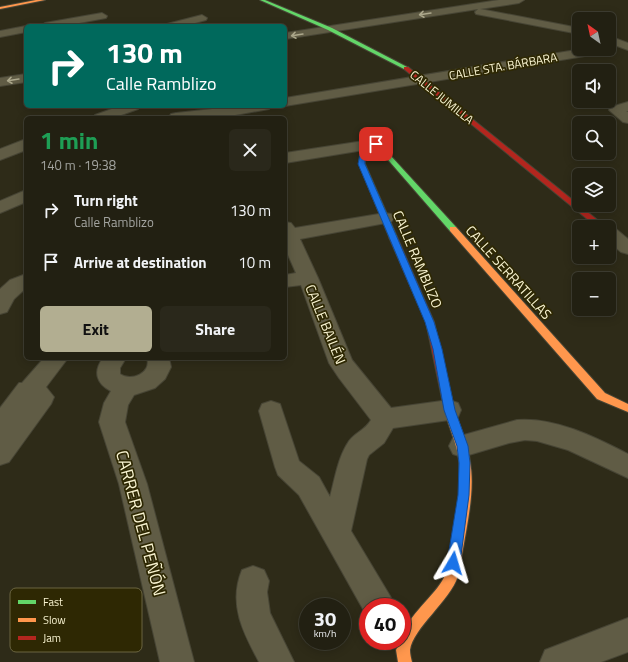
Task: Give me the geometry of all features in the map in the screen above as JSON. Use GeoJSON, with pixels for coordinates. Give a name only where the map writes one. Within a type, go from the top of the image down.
{"type":"FeatureCollection","features":[{"type":"Feature","properties":{"kind":"street"},"geometry":{"type":"LineString","coordinates":[[0,8],[43,0]]}},
{"type":"Feature","properties":{"kind":"street","name":"CALLE JUMILLA"},"geometry":{"type":"LineString","coordinates":[[262,0],[330,29],[397,63],[421,80],[593,220]]}},
{"type":"Feature","properties":{"kind":"street"},"geometry":{"type":"LineString","coordinates":[[287,36],[519,0]]}},
{"type":"Feature","properties":{"kind":"street"},"geometry":{"type":"LineString","coordinates":[[431,3],[447,11]]}},
{"type":"Feature","properties":{"kind":"street"},"geometry":{"type":"LineString","coordinates":[[60,24],[105,18],[92,5]]}},
{"type":"Feature","properties":{"kind":"street"},"geometry":{"type":"LineString","coordinates":[[463,9],[572,29]]}},
{"type":"Feature","properties":{"kind":"street"},"geometry":{"type":"LineString","coordinates":[[179,24],[202,18]]}},
{"type":"Feature","properties":{"kind":"street"},"geometry":{"type":"LineString","coordinates":[[0,34],[24,29]]}},
{"type":"Feature","properties":{"kind":"street"},"geometry":{"type":"LineString","coordinates":[[616,41],[626,45]]}},
{"type":"Feature","properties":{"kind":"street"},"geometry":{"type":"LineString","coordinates":[[616,47],[626,45]]}},
{"type":"Feature","properties":{"kind":"street","name":"CALLE STA. BÁRBARA"},"geometry":{"type":"LineString","coordinates":[[287,102],[572,54]]}},
{"type":"Feature","properties":{"kind":"street"},"geometry":{"type":"LineString","coordinates":[[0,82],[24,78]]}},
{"type":"Feature","properties":{"kind":"street"},"geometry":{"type":"LineString","coordinates":[[628,106],[616,110],[628,119]]}},
{"type":"Feature","properties":{"kind":"street"},"geometry":{"type":"LineString","coordinates":[[106,116],[128,108]]}},
{"type":"Feature","properties":{"kind":"street"},"geometry":{"type":"LineString","coordinates":[[175,114],[242,108]]}},
{"type":"Feature","properties":{"kind":"street"},"geometry":{"type":"LineString","coordinates":[[287,158],[376,144]]}},
{"type":"Feature","properties":{"kind":"street","name":"CALLE RAMBLIZO"},"geometry":{"type":"LineString","coordinates":[[376,144],[362,155],[362,164],[430,322],[449,410],[462,446],[465,463],[464,495],[452,575],[448,586],[417,622],[411,633]]}},
{"type":"Feature","properties":{"kind":"street","name":"CALLE SERRATILLAS"},"geometry":{"type":"LineString","coordinates":[[376,144],[600,396],[628,408]]}},
{"type":"Feature","properties":{"kind":"street"},"geometry":{"type":"LineString","coordinates":[[0,208],[24,196]]}},
{"type":"Feature","properties":{"kind":"street"},"geometry":{"type":"LineString","coordinates":[[287,231],[385,218]]}},
{"type":"Feature","properties":{"kind":"street","name":"CALLE BAILÉN"},"geometry":{"type":"LineString","coordinates":[[287,231],[308,278],[341,363],[385,418]]}},
{"type":"Feature","properties":{"kind":"street"},"geometry":{"type":"LineString","coordinates":[[616,239],[628,248]]}},
{"type":"Feature","properties":{"kind":"street"},"geometry":{"type":"LineString","coordinates":[[287,282],[308,278]]}},
{"type":"Feature","properties":{"kind":"street"},"geometry":{"type":"LineString","coordinates":[[0,307],[4,297],[10,290],[24,281]]}},
{"type":"Feature","properties":{"kind":"street"},"geometry":{"type":"LineString","coordinates":[[0,425],[28,390],[55,360]]}},
{"type":"Feature","properties":{"kind":"street"},"geometry":{"type":"LineString","coordinates":[[113,360],[107,371],[108,377],[118,386],[126,388],[145,384],[152,379],[158,373],[160,366],[158,360]]}},
{"type":"Feature","properties":{"kind":"street","name":"CARRER DEL PEÑÓN"},"geometry":{"type":"LineString","coordinates":[[126,388],[116,403],[112,422],[133,484],[177,662]]}},
{"type":"Feature","properties":{"kind":"street"},"geometry":{"type":"LineString","coordinates":[[0,454],[42,397],[36,392],[28,390]]}},
{"type":"Feature","properties":{"kind":"street"},"geometry":{"type":"LineString","coordinates":[[336,533],[354,456],[360,447],[375,436],[385,418],[449,410]]}},
{"type":"Feature","properties":{"kind":"street"},"geometry":{"type":"LineString","coordinates":[[271,411],[288,467],[309,486],[374,598]]}},
{"type":"Feature","properties":{"kind":"street"},"geometry":{"type":"LineString","coordinates":[[462,446],[513,432],[526,430],[568,439],[628,466]]}},
{"type":"Feature","properties":{"kind":"street"},"geometry":{"type":"LineString","coordinates":[[254,581],[251,595],[254,614],[268,646],[277,662]]}},
{"type":"Feature","properties":{"kind":"street"},"geometry":{"type":"LineString","coordinates":[[557,662],[628,635]]}},
{"type":"Feature","properties":{"kind":"traffic: fast"},"geometry":{"type":"LineString","coordinates":[[262,0],[330,29],[406,68]]}},
{"type":"Feature","properties":{"kind":"traffic: fast"},"geometry":{"type":"LineString","coordinates":[[393,237],[362,164],[362,155],[377,144],[453,229]]}},
{"type":"Feature","properties":{"kind":"traffic: slow"},"geometry":{"type":"LineString","coordinates":[[0,8],[43,0]]}},
{"type":"Feature","properties":{"kind":"traffic: slow"},"geometry":{"type":"LineString","coordinates":[[453,229],[601,396],[628,408]]}},
{"type":"Feature","properties":{"kind":"traffic: slow"},"geometry":{"type":"LineString","coordinates":[[405,662],[403,650],[408,637],[414,627],[442,594],[452,575],[464,502],[466,474],[462,448],[449,408]]}},
{"type":"Feature","properties":{"kind":"traffic: jam"},"geometry":{"type":"LineString","coordinates":[[406,68],[593,220]]}},
{"type":"Feature","properties":{"kind":"traffic: jam"},"geometry":{"type":"LineString","coordinates":[[393,237],[430,322],[449,408]]}},
{"type":"Feature","properties":{"kind":"route"},"geometry":{"type":"LineString","coordinates":[[376,144],[362,155],[362,164],[430,322],[449,410],[462,446],[465,463],[464,495],[453,563]]}}]}
